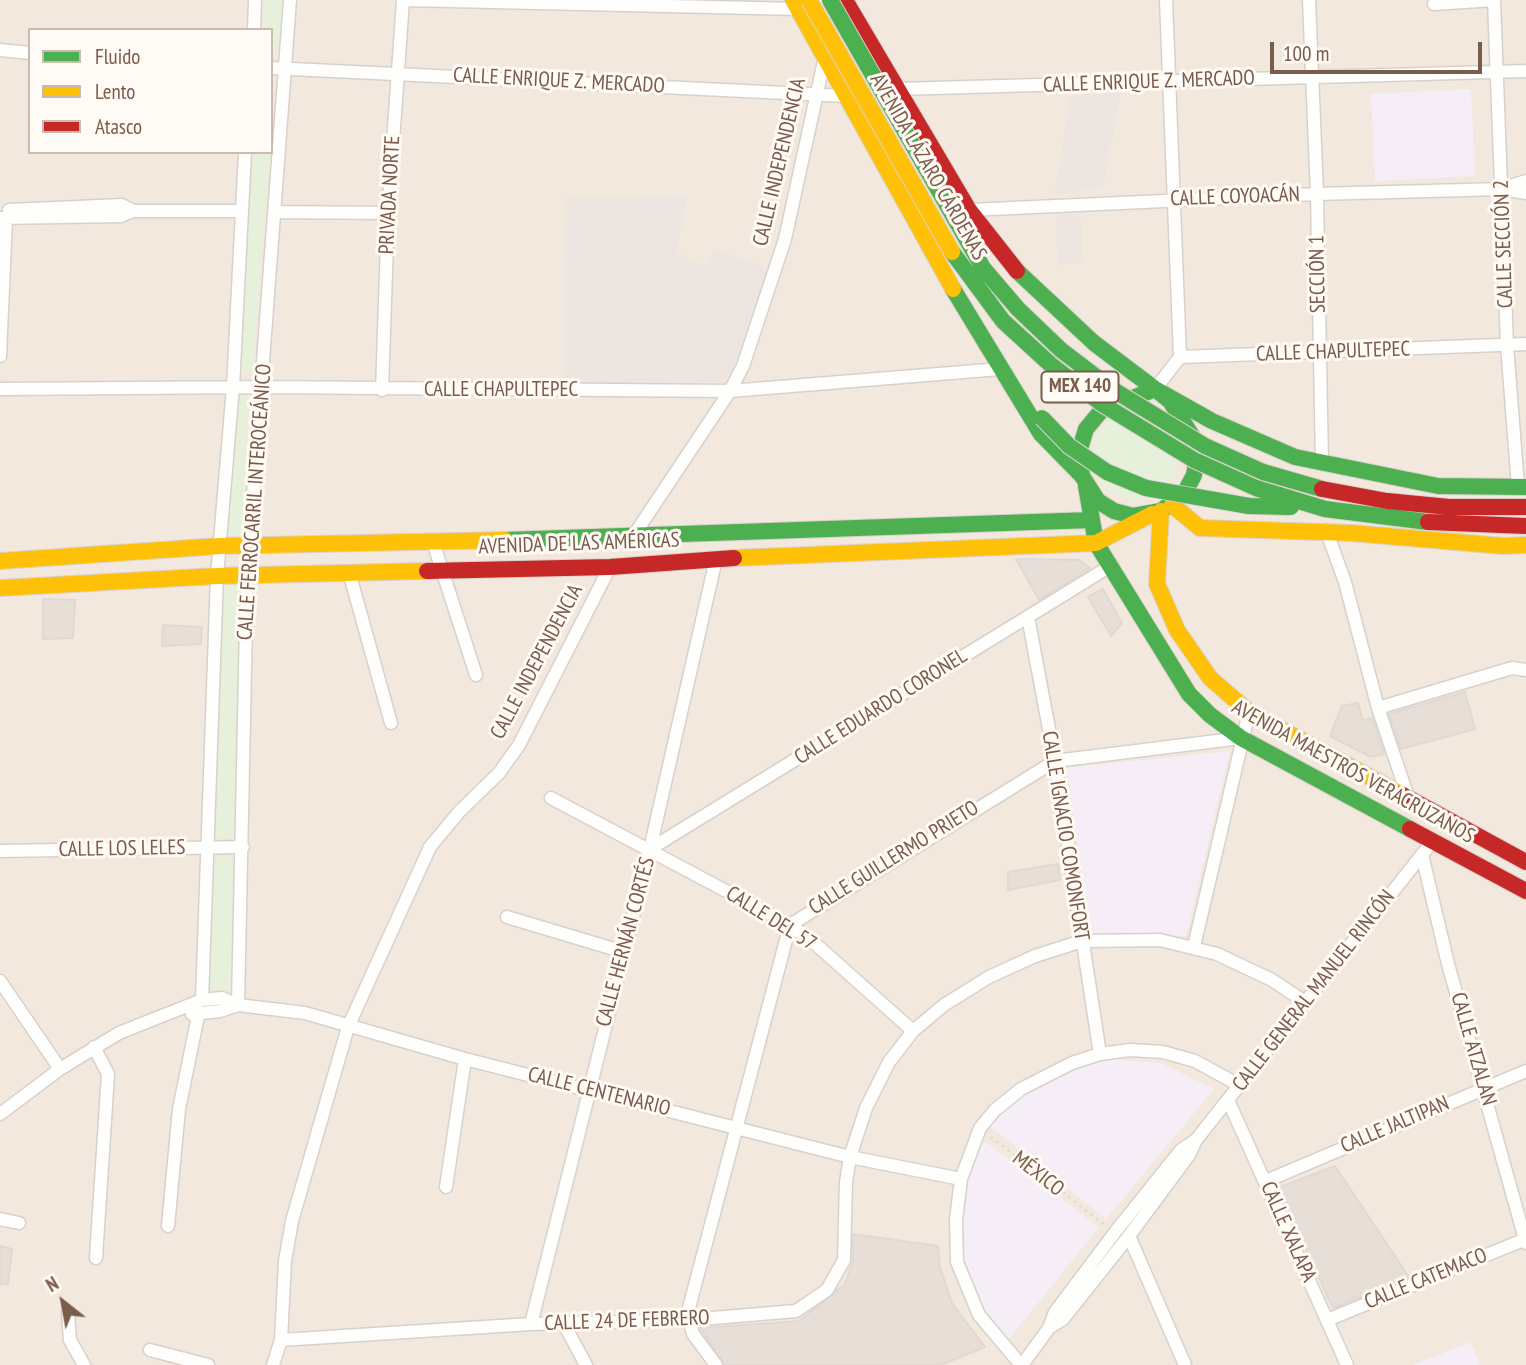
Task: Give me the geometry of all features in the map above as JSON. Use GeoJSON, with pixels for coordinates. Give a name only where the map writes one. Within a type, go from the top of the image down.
{"type":"FeatureCollection","features":[{"type":"Feature","properties":{"kind":"main road","name":"AVENIDA LÁZARO CÁRDENAS"},"geometry":{"type":"LineString","coordinates":[[830,0],[983,268],[1018,309],[1060,350],[1112,389],[1205,446],[1263,472],[1324,489],[1387,501],[1449,507],[1526,507]]}},
{"type":"Feature","properties":{"kind":"main road","name":"MEX 140"},"geometry":{"type":"LineString","coordinates":[[803,2],[825,57],[926,243],[1041,434],[1084,481],[1098,501],[1114,511],[1133,516],[1162,510],[1185,492],[1194,475],[1197,457],[1195,439],[1170,401],[1094,343],[1036,292],[1002,255],[968,210],[845,0]]}},
{"type":"Feature","properties":{"kind":"main road","name":"AVENIDA LÁZARO CÁRDENAS"},"geometry":{"type":"LineString","coordinates":[[803,2],[968,278],[1003,321],[1050,364],[1102,404],[1194,460],[1256,488],[1325,509],[1447,525],[1526,526]]}},
{"type":"Feature","properties":{"kind":"main road"},"geometry":{"type":"LineString","coordinates":[[926,243],[961,287],[1042,418],[1069,446],[1097,465],[1146,488],[1248,506],[1325,509]]}},
{"type":"Feature","properties":{"kind":"main road","name":"MEX 140"},"geometry":{"type":"LineString","coordinates":[[1155,389],[1212,421],[1296,457],[1340,469],[1438,486],[1522,487]]}},
{"type":"Feature","properties":{"kind":"main road","name":"MEX 140"},"geometry":{"type":"LineString","coordinates":[[1084,481],[1079,452],[1086,429],[1101,411],[1155,389]]}},
{"type":"Feature","properties":{"kind":"main road"},"geometry":{"type":"LineString","coordinates":[[1267,531],[1286,513],[1297,479],[1296,457]]}},
{"type":"Feature","properties":{"kind":"main road"},"geometry":{"type":"LineString","coordinates":[[1340,469],[1332,485],[1331,503],[1338,520],[1351,533]]}},
{"type":"Feature","properties":{"kind":"main road","name":"AVENIDA MAESTROS VERACRUZANOS"},"geometry":{"type":"LineString","coordinates":[[1084,481],[1096,543],[1112,565],[1155,643],[1189,694],[1210,715],[1241,738],[1526,891]]}},
{"type":"Feature","properties":{"kind":"main road"},"geometry":{"type":"LineString","coordinates":[[1162,510],[1200,528],[1351,533],[1526,545]]}},
{"type":"Feature","properties":{"kind":"main road","name":"AVENIDA MAESTROS VERACRUZANOS"},"geometry":{"type":"LineString","coordinates":[[1162,510],[1157,584],[1177,630],[1210,678],[1249,712],[1526,862]]}},
{"type":"Feature","properties":{"kind":"main road","name":"AVENIDA DE LAS AMÉRICAS"},"geometry":{"type":"LineString","coordinates":[[0,587],[247,575],[610,567],[716,559],[1096,543],[1162,510]]}},
{"type":"Feature","properties":{"kind":"main road","name":"AVENIDA DE LAS AMÉRICAS"},"geometry":{"type":"LineString","coordinates":[[0,561],[220,546],[632,538],[1092,520]]}},
{"type":"Feature","properties":{"kind":"main road","name":"CALLE INDEPENDENCIA"},"geometry":{"type":"LineString","coordinates":[[610,567],[632,538]]}},
{"type":"Feature","properties":{"kind":"street"},"geometry":{"type":"LineString","coordinates":[[254,28],[255,0]]}},
{"type":"Feature","properties":{"kind":"street","name":"CALLE FERROCARRIL INTEROCEÁNICO"},"geometry":{"type":"LineString","coordinates":[[238,1004],[247,575],[290,0]]}},
{"type":"Feature","properties":{"kind":"street"},"geometry":{"type":"LineString","coordinates":[[404,0],[803,2]]}},
{"type":"Feature","properties":{"kind":"street","name":"PRIVADA NORTE"},"geometry":{"type":"LineString","coordinates":[[383,390],[388,213],[404,0]]}},
{"type":"Feature","properties":{"kind":"street"},"geometry":{"type":"LineString","coordinates":[[1155,389],[1180,357],[1166,0]]}},
{"type":"Feature","properties":{"kind":"street","name":"SECCIÓN 1"},"geometry":{"type":"LineString","coordinates":[[1309,0],[1317,194],[1322,464]]}},
{"type":"Feature","properties":{"kind":"street"},"geometry":{"type":"LineString","coordinates":[[1434,5],[1494,0]]}},
{"type":"Feature","properties":{"kind":"street","name":"CALLE SECCIÓN 2"},"geometry":{"type":"LineString","coordinates":[[1494,0],[1507,345],[1522,487]]}},
{"type":"Feature","properties":{"kind":"street"},"geometry":{"type":"LineString","coordinates":[[0,50],[28,52]]}},
{"type":"Feature","properties":{"kind":"street","name":"CALLE INDEPENDENCIA"},"geometry":{"type":"LineString","coordinates":[[632,538],[730,391],[743,366],[785,239],[825,57]]}},
{"type":"Feature","properties":{"kind":"street","name":"CALLE ENRIQUE Z. MERCADO"},"geometry":{"type":"LineString","coordinates":[[273,68],[847,96]]}},
{"type":"Feature","properties":{"kind":"street","name":"CALLE ENRIQUE Z. MERCADO"},"geometry":{"type":"LineString","coordinates":[[898,89],[1526,71]]}},
{"type":"Feature","properties":{"kind":"street","name":"CALLE FERROCARRIL INTEROCEÁNICO"},"geometry":{"type":"LineString","coordinates":[[202,1000],[217,576],[233,387],[245,154]]}},
{"type":"Feature","properties":{"kind":"street","name":"CALLE COYOACÁN"},"geometry":{"type":"LineString","coordinates":[[1502,189],[1526,181]]}},
{"type":"Feature","properties":{"kind":"street","name":"CALLE COYOACÁN"},"geometry":{"type":"LineString","coordinates":[[968,210],[1317,194],[1502,189],[1526,194]]}},
{"type":"Feature","properties":{"kind":"street"},"geometry":{"type":"LineString","coordinates":[[0,356],[2,215],[121,216],[133,211],[240,211]]}},
{"type":"Feature","properties":{"kind":"street"},"geometry":{"type":"LineString","coordinates":[[275,212],[388,213]]}},
{"type":"Feature","properties":{"kind":"street","name":"CALLE CHAPULTEPEC"},"geometry":{"type":"LineString","coordinates":[[1180,357],[1526,344]]}},
{"type":"Feature","properties":{"kind":"street","name":"CALLE CHAPULTEPEC"},"geometry":{"type":"LineString","coordinates":[[0,389],[262,387],[730,391],[1000,369]]}},
{"type":"Feature","properties":{"kind":"street"},"geometry":{"type":"LineString","coordinates":[[1296,457],[1345,582],[1378,708],[1409,800]]}},
{"type":"Feature","properties":{"kind":"street"},"geometry":{"type":"LineString","coordinates":[[433,542],[476,675]]}},
{"type":"Feature","properties":{"kind":"street","name":"CALLE HERNÁN CORTÉS"},"geometry":{"type":"LineString","coordinates":[[531,1324],[650,849],[716,559]]}},
{"type":"Feature","properties":{"kind":"street","name":"CALLE EDUARDO CORONEL"},"geometry":{"type":"LineString","coordinates":[[650,849],[1112,565]]}},
{"type":"Feature","properties":{"kind":"street","name":"CALLE INDEPENDENCIA"},"geometry":{"type":"LineString","coordinates":[[273,1365],[281,1340],[285,1261],[292,1221],[348,1027],[430,847],[499,773],[519,745],[610,567]]}},
{"type":"Feature","properties":{"kind":"street"},"geometry":{"type":"LineString","coordinates":[[349,572],[391,723]]}},
{"type":"Feature","properties":{"kind":"street","name":"CALLE IGNACIO COMONFORT"},"geometry":{"type":"LineString","coordinates":[[1028,617],[1055,761],[1100,1054]]}},
{"type":"Feature","properties":{"kind":"street"},"geometry":{"type":"LineString","coordinates":[[1378,708],[1512,668],[1526,670]]}},
{"type":"Feature","properties":{"kind":"street"},"geometry":{"type":"LineString","coordinates":[[1194,946],[1249,712]]}},
{"type":"Feature","properties":{"kind":"street","name":"CALLE GUILLERMO PRIETO"},"geometry":{"type":"LineString","coordinates":[[688,1320],[735,1128],[790,925],[811,909],[1055,761],[1241,738]]}},
{"type":"Feature","properties":{"kind":"street","name":"CALLE DEL 57"},"geometry":{"type":"LineString","coordinates":[[551,798],[790,925],[811,940],[913,1031]]}},
{"type":"Feature","properties":{"kind":"street","name":"CALLE GENERAL MANUEL RINCÓN"},"geometry":{"type":"LineString","coordinates":[[1049,1328],[1063,1319],[1129,1236],[1189,1155],[1196,1140],[1432,842]]}},
{"type":"Feature","properties":{"kind":"street","name":"CALLE LOS LELES"},"geometry":{"type":"LineString","coordinates":[[0,851],[243,847]]}},
{"type":"Feature","properties":{"kind":"street","name":"CALLE ATZALAN"},"geometry":{"type":"LineString","coordinates":[[1422,855],[1448,964],[1526,1240]]}},
{"type":"Feature","properties":{"kind":"street"},"geometry":{"type":"LineString","coordinates":[[508,917],[624,952]]}},
{"type":"Feature","properties":{"kind":"street","name":"CALLE 24 DE FEBRERO"},"geometry":{"type":"LineString","coordinates":[[281,1340],[531,1324],[688,1320],[796,1311],[827,1290],[844,1260],[846,1182],[850,1157],[866,1108],[889,1062],[913,1031],[944,1006],[989,977],[1035,956],[1082,942],[1118,939],[1194,946],[1245,965],[1305,1002]]}},
{"type":"Feature","properties":{"kind":"street"},"geometry":{"type":"LineString","coordinates":[[0,981],[60,1069]]}},
{"type":"Feature","properties":{"kind":"street","name":"CALLE CENTENARIO"},"geometry":{"type":"LineString","coordinates":[[202,1000],[222,998],[238,1004],[305,1013],[465,1059],[588,1088],[735,1128],[850,1157],[961,1179]]}},
{"type":"Feature","properties":{"kind":"street"},"geometry":{"type":"LineString","coordinates":[[0,1114],[94,1047],[143,1022],[202,1000]]}},
{"type":"Feature","properties":{"kind":"street","name":"CALLE CENTENARIO"},"geometry":{"type":"LineString","coordinates":[[198,1016],[238,1004]]}},
{"type":"Feature","properties":{"kind":"street"},"geometry":{"type":"LineString","coordinates":[[168,1226],[179,1109],[198,1016],[178,1011]]}},
{"type":"Feature","properties":{"kind":"street"},"geometry":{"type":"LineString","coordinates":[[94,1047],[108,1074],[96,1258]]}},
{"type":"Feature","properties":{"kind":"street"},"geometry":{"type":"LineString","coordinates":[[1021,1365],[979,1315],[963,1281],[957,1251],[961,1179],[980,1128],[995,1110],[1021,1089],[1060,1068],[1100,1054],[1130,1050],[1163,1052],[1195,1061],[1239,1085]]}},
{"type":"Feature","properties":{"kind":"street"},"geometry":{"type":"LineString","coordinates":[[446,1187],[465,1059]]}},
{"type":"Feature","properties":{"kind":"street","name":"CALLE JALTIPAN"},"geometry":{"type":"LineString","coordinates":[[1266,1181],[1526,1071]]}},
{"type":"Feature","properties":{"kind":"street","name":"CALLE XALAPA"},"geometry":{"type":"LineString","coordinates":[[1228,1100],[1347,1365]]}},
{"type":"Feature","properties":{"kind":"street","name":"CALLE GENERAL MANUEL RINCÓN"},"geometry":{"type":"LineString","coordinates":[[1021,1365],[1049,1328],[1055,1312],[1116,1231],[1181,1150],[1196,1140]]}},
{"type":"Feature","properties":{"kind":"street"},"geometry":{"type":"LineString","coordinates":[[0,1219],[19,1223]]}},
{"type":"Feature","properties":{"kind":"street"},"geometry":{"type":"LineString","coordinates":[[1129,1236],[1185,1365]]}},
{"type":"Feature","properties":{"kind":"street","name":"CALLE CATEMACO"},"geometry":{"type":"LineString","coordinates":[[1327,1320],[1526,1240]]}},
{"type":"Feature","properties":{"kind":"street"},"geometry":{"type":"LineString","coordinates":[[68,1314],[70,1340],[83,1365]]}},
{"type":"Feature","properties":{"kind":"street"},"geometry":{"type":"LineString","coordinates":[[688,1320],[693,1335],[716,1365]]}},
{"type":"Feature","properties":{"kind":"street"},"geometry":{"type":"LineString","coordinates":[[564,1324],[586,1365]]}},
{"type":"Feature","properties":{"kind":"street"},"geometry":{"type":"LineString","coordinates":[[150,1350],[208,1365]]}},
{"type":"Feature","properties":{"kind":"path","name":"MÉXICO"},"geometry":{"type":"LineString","coordinates":[[980,1128],[1097,1220]]}},
{"type":"Feature","properties":{"kind":"shaded area"},"geometry":{"type":"Polygon","coordinates":[[[0,0],[1526,0],[1526,1365],[0,1365],[0,0]]]}},
{"type":"Feature","properties":{"kind":"shaded area"},"geometry":{"type":"Polygon","coordinates":[[[1471,89],[1475,176],[1375,181],[1371,94],[1471,89]]]}},
{"type":"Feature","properties":{"kind":"shaded area"},"geometry":{"type":"Polygon","coordinates":[[[1121,92],[1103,188],[1055,194],[1070,96],[1121,92]]]}},
{"type":"Feature","properties":{"kind":"shaded area"},"geometry":{"type":"Polygon","coordinates":[[[688,196],[676,253],[706,266],[715,248],[769,269],[732,371],[719,382],[563,384],[565,198],[688,196]]]}},
{"type":"Feature","properties":{"kind":"shaded area"},"geometry":{"type":"Polygon","coordinates":[[[1056,214],[1081,216],[1082,262],[1058,265],[1056,214]]]}},
{"type":"Feature","properties":{"kind":"shaded area"},"geometry":{"type":"Polygon","coordinates":[[[1230,751],[1186,936],[1091,936],[1067,768],[1230,751]]]}},
{"type":"Feature","properties":{"kind":"shaded area"},"geometry":{"type":"Polygon","coordinates":[[[1095,1058],[1161,1063],[1214,1089],[1106,1219],[987,1124],[1031,1080],[1095,1058]]]}},
{"type":"Feature","properties":{"kind":"shaded area"},"geometry":{"type":"Polygon","coordinates":[[[978,1136],[1099,1227],[1005,1344],[976,1302],[955,1255],[954,1214],[978,1136]]]}},
{"type":"Feature","properties":{"kind":"shaded area"},"geometry":{"type":"Polygon","coordinates":[[[1471,1342],[1480,1365],[1413,1365],[1471,1342]]]}},
{"type":"Feature","properties":{"kind":"green space"},"geometry":{"type":"Polygon","coordinates":[[[264,0],[283,0],[281,53],[273,52],[273,28],[263,28],[264,0]]]}},
{"type":"Feature","properties":{"kind":"green space"},"geometry":{"type":"Polygon","coordinates":[[[253,154],[270,154],[252,371],[238,371],[253,154]]]}},
{"type":"Feature","properties":{"kind":"green space"},"geometry":{"type":"Polygon","coordinates":[[[227,392],[250,392],[243,535],[222,535],[227,392]]]}},
{"type":"Feature","properties":{"kind":"green space"},"geometry":{"type":"Polygon","coordinates":[[[1120,415],[1177,448],[1177,463],[1172,477],[1151,496],[1138,500],[1111,494],[1093,473],[1090,460],[1097,433],[1107,422],[1120,415]]]}},
{"type":"Feature","properties":{"kind":"green space"},"geometry":{"type":"Polygon","coordinates":[[[218,581],[239,582],[236,838],[216,836],[218,581]]]}},
{"type":"Feature","properties":{"kind":"green space"},"geometry":{"type":"Polygon","coordinates":[[[211,852],[235,853],[231,989],[210,989],[211,852]]]}},
{"type":"Feature","properties":{"kind":"building"},"geometry":{"type":"Polygon","coordinates":[[[1016,559],[1079,560],[1090,568],[1039,600],[1016,559]]]}},
{"type":"Feature","properties":{"kind":"building"},"geometry":{"type":"Polygon","coordinates":[[[1103,589],[1122,623],[1111,636],[1088,597],[1103,589]]]}},
{"type":"Feature","properties":{"kind":"building"},"geometry":{"type":"Polygon","coordinates":[[[43,599],[75,600],[73,638],[43,639],[43,599]]]}},
{"type":"Feature","properties":{"kind":"building"},"geometry":{"type":"Polygon","coordinates":[[[163,625],[202,627],[201,644],[162,646],[163,625]]]}},
{"type":"Feature","properties":{"kind":"building"},"geometry":{"type":"Polygon","coordinates":[[[1465,692],[1475,729],[1401,749],[1389,714],[1465,692]]]}},
{"type":"Feature","properties":{"kind":"building"},"geometry":{"type":"Polygon","coordinates":[[[1358,703],[1363,720],[1372,718],[1384,754],[1371,757],[1330,736],[1342,706],[1358,703]]]}},
{"type":"Feature","properties":{"kind":"building"},"geometry":{"type":"Polygon","coordinates":[[[1058,864],[1060,880],[1008,890],[1008,872],[1058,864]]]}},
{"type":"Feature","properties":{"kind":"building"},"geometry":{"type":"Polygon","coordinates":[[[1335,1166],[1409,1277],[1333,1308],[1278,1188],[1335,1166]]]}},
{"type":"Feature","properties":{"kind":"building"},"geometry":{"type":"Polygon","coordinates":[[[853,1234],[938,1246],[940,1267],[952,1303],[985,1347],[941,1365],[725,1365],[700,1328],[799,1321],[845,1284],[853,1261],[853,1234]]]}},
{"type":"Feature","properties":{"kind":"building"},"geometry":{"type":"Polygon","coordinates":[[[0,1246],[12,1249],[8,1284],[0,1284],[0,1246]]]}},
{"type":"Feature","properties":{"kind":"traffic: fast"},"geometry":{"type":"LineString","coordinates":[[830,0],[983,268],[1018,309],[1061,350],[1112,389],[1205,446],[1263,472],[1322,489]]}},
{"type":"Feature","properties":{"kind":"traffic: fast"},"geometry":{"type":"LineString","coordinates":[[952,252],[1003,321],[1050,364],[1102,404],[1194,460],[1256,488],[1325,509],[1428,522]]}},
{"type":"Feature","properties":{"kind":"traffic: fast"},"geometry":{"type":"LineString","coordinates":[[1017,271],[1094,343],[1155,389],[1212,421],[1295,457],[1438,486],[1526,487]]}},
{"type":"Feature","properties":{"kind":"traffic: fast"},"geometry":{"type":"LineString","coordinates":[[953,289],[1041,434],[1082,476]]}},
{"type":"Feature","properties":{"kind":"traffic: fast"},"geometry":{"type":"LineString","coordinates":[[1155,389],[1170,401],[1194,439],[1197,457],[1194,475],[1185,492],[1161,511],[1133,516],[1114,511],[1098,501],[1082,476],[1079,452],[1086,429],[1101,411],[1155,389]]}},
{"type":"Feature","properties":{"kind":"traffic: fast"},"geometry":{"type":"LineString","coordinates":[[1042,418],[1069,446],[1107,472],[1146,488],[1249,506],[1291,507]]}},
{"type":"Feature","properties":{"kind":"traffic: fast"},"geometry":{"type":"LineString","coordinates":[[1086,486],[1096,543],[1189,694],[1210,715],[1241,738],[1410,829]]}},
{"type":"Feature","properties":{"kind":"traffic: fast"},"geometry":{"type":"LineString","coordinates":[[505,540],[1092,520]]}},
{"type":"Feature","properties":{"kind":"traffic: slow"},"geometry":{"type":"LineString","coordinates":[[793,0],[953,289]]}},
{"type":"Feature","properties":{"kind":"traffic: slow"},"geometry":{"type":"LineString","coordinates":[[809,0],[952,252]]}},
{"type":"Feature","properties":{"kind":"traffic: slow"},"geometry":{"type":"LineString","coordinates":[[1172,505],[1200,528],[1351,533],[1503,546],[1526,545]]}},
{"type":"Feature","properties":{"kind":"traffic: slow"},"geometry":{"type":"LineString","coordinates":[[1161,511],[1157,584],[1177,630],[1210,678],[1249,712],[1401,794]]}},
{"type":"Feature","properties":{"kind":"traffic: slow"},"geometry":{"type":"LineString","coordinates":[[734,558],[1096,543],[1152,514]]}},
{"type":"Feature","properties":{"kind":"traffic: slow"},"geometry":{"type":"LineString","coordinates":[[0,561],[220,546],[505,540]]}},
{"type":"Feature","properties":{"kind":"traffic: slow"},"geometry":{"type":"LineString","coordinates":[[0,588],[217,576],[427,571]]}},
{"type":"Feature","properties":{"kind":"traffic: jam"},"geometry":{"type":"LineString","coordinates":[[845,0],[969,210],[1017,271]]}},
{"type":"Feature","properties":{"kind":"traffic: jam"},"geometry":{"type":"LineString","coordinates":[[1322,489],[1387,501],[1449,507],[1526,507]]}},
{"type":"Feature","properties":{"kind":"traffic: jam"},"geometry":{"type":"LineString","coordinates":[[1428,522],[1526,526]]}},
{"type":"Feature","properties":{"kind":"traffic: jam"},"geometry":{"type":"LineString","coordinates":[[427,571],[610,567],[734,558]]}},
{"type":"Feature","properties":{"kind":"traffic: jam"},"geometry":{"type":"LineString","coordinates":[[1401,794],[1526,862]]}},
{"type":"Feature","properties":{"kind":"traffic: jam"},"geometry":{"type":"LineString","coordinates":[[1410,829],[1526,891]]}}]}
